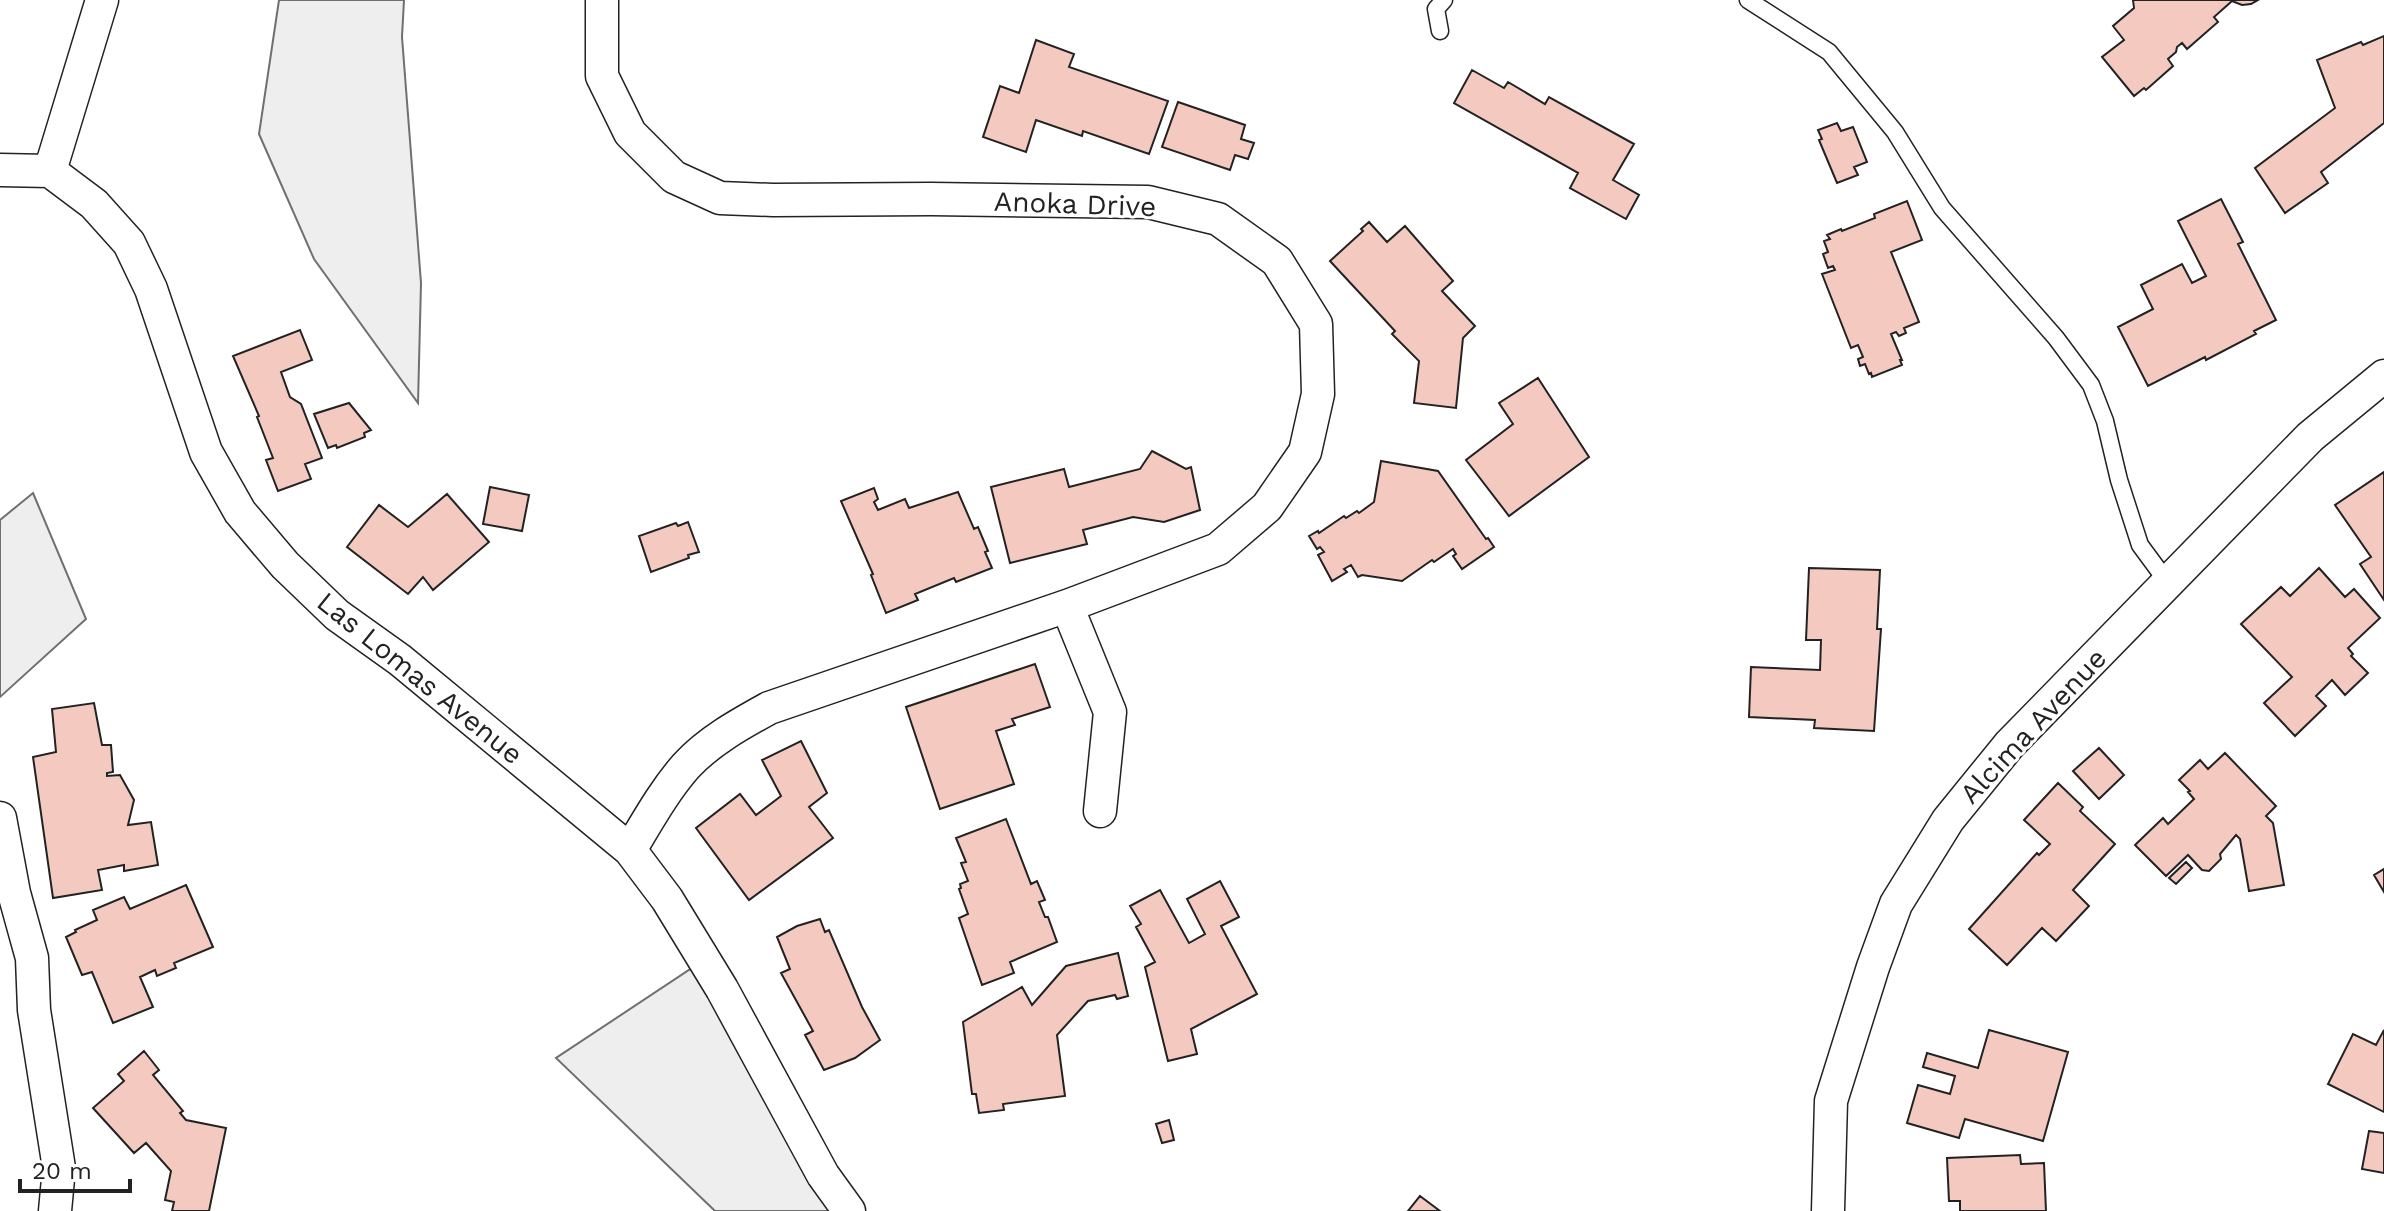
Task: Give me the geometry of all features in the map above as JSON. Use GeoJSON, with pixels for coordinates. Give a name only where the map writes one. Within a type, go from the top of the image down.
{"type":"FeatureCollection","features":[{"type":"Feature","properties":{"kind":"street"},"geometry":{"type":"LineString","coordinates":[[0,170],[50,171],[102,0]]}},
{"type":"Feature","properties":{"kind":"street","name":"Anoka Drive"},"geometry":{"type":"LineString","coordinates":[[602,0],[602,76],[630,133],[674,177],[720,198],[1148,202],[1218,219],[1277,261],[1316,324],[1318,394],[1305,452],[1267,507],[1218,549],[1067,606],[769,708],[730,729],[687,765],[630,850]]}},
{"type":"Feature","properties":{"kind":"street","name":"Las Lomas Avenue"},"geometry":{"type":"LineString","coordinates":[[50,171],[94,204],[129,243],[151,289],[206,452],[240,512],[285,565],[337,615],[400,660],[630,850],[667,899],[710,970],[823,1175],[849,1211]]}},
{"type":"Feature","properties":{"kind":"street","name":"Alcima Avenue"},"geometry":{"type":"LineString","coordinates":[[1828,1211],[1831,1101],[1896,904],[1948,820],[2009,745],[2310,437],[2384,376]]}},
{"type":"Feature","properties":{"kind":"street"},"geometry":{"type":"LineString","coordinates":[[1067,606],[1110,712],[1100,811]]}},
{"type":"Feature","properties":{"kind":"street"},"geometry":{"type":"LineString","coordinates":[[0,818],[14,893],[32,958],[34,1010],[59,1168],[55,1211]]}},
{"type":"Feature","properties":{"kind":"lane"},"geometry":{"type":"LineString","coordinates":[[1440,31],[1436,9],[1444,0]]}},
{"type":"Feature","properties":{"kind":"lane"},"geometry":{"type":"LineString","coordinates":[[1748,0],[1829,52],[1895,132],[1942,208],[2056,338],[2091,385],[2105,421],[2119,480],[2140,545],[2168,583]]}},
{"type":"Feature","properties":{"kind":"shaded area"},"geometry":{"type":"Polygon","coordinates":[[[279,0],[404,0],[402,37],[421,283],[418,403],[314,259],[259,134],[279,0]]]}},
{"type":"Feature","properties":{"kind":"shaded area"},"geometry":{"type":"Polygon","coordinates":[[[33,493],[86,619],[0,697],[0,520],[33,493]]]}},
{"type":"Feature","properties":{"kind":"shaded area"},"geometry":{"type":"Polygon","coordinates":[[[704,960],[849,1211],[715,1211],[556,1058],[704,960]]]}},
{"type":"Feature","properties":{"kind":"building"},"geometry":{"type":"Polygon","coordinates":[[[2133,0],[2258,0],[2242,5],[2232,1],[2214,17],[2218,22],[2187,49],[2182,43],[2177,47],[2168,59],[2173,66],[2146,90],[2144,88],[2134,96],[2102,57],[2124,40],[2113,26],[2134,8],[2133,0]]]}},
{"type":"Feature","properties":{"kind":"building"},"geometry":{"type":"Polygon","coordinates":[[[2384,36],[2384,123],[2321,172],[2328,183],[2285,213],[2255,168],[2335,108],[2317,60],[2384,36]]]}},
{"type":"Feature","properties":{"kind":"building"},"geometry":{"type":"Polygon","coordinates":[[[1036,40],[1074,54],[1069,67],[1168,101],[1149,154],[1083,131],[1082,136],[1036,120],[1026,152],[983,137],[1000,86],[1019,93],[1036,40]]]}},
{"type":"Feature","properties":{"kind":"building"},"geometry":{"type":"Polygon","coordinates":[[[1472,70],[1504,88],[1508,82],[1545,104],[1549,97],[1634,144],[1613,180],[1639,195],[1626,219],[1570,188],[1578,173],[1454,103],[1472,70]]]}},
{"type":"Feature","properties":{"kind":"building"},"geometry":{"type":"Polygon","coordinates":[[[1178,102],[1245,125],[1241,139],[1254,143],[1248,159],[1235,155],[1230,170],[1162,147],[1178,102]]]}},
{"type":"Feature","properties":{"kind":"building"},"geometry":{"type":"Polygon","coordinates":[[[1837,123],[1841,131],[1853,127],[1867,162],[1854,167],[1858,175],[1837,183],[1819,140],[1822,139],[1818,130],[1837,123]]]}},
{"type":"Feature","properties":{"kind":"building"},"geometry":{"type":"Polygon","coordinates":[[[2221,199],[2243,242],[2238,244],[2276,320],[2206,360],[2205,357],[2148,386],[2118,327],[2153,309],[2141,285],[2182,264],[2192,283],[2206,276],[2178,221],[2221,199]]]}},
{"type":"Feature","properties":{"kind":"building"},"geometry":{"type":"Polygon","coordinates":[[[1907,201],[1922,240],[1891,252],[1919,322],[1904,328],[1906,333],[1899,336],[1896,332],[1891,334],[1902,365],[1872,377],[1865,364],[1860,366],[1858,359],[1863,357],[1858,345],[1851,348],[1822,274],[1835,270],[1833,266],[1828,268],[1823,254],[1828,252],[1824,241],[1830,239],[1827,235],[1875,218],[1874,214],[1907,201]]]}},
{"type":"Feature","properties":{"kind":"building"},"geometry":{"type":"Polygon","coordinates":[[[1369,222],[1387,242],[1405,226],[1453,281],[1442,291],[1475,326],[1463,338],[1456,408],[1414,403],[1419,361],[1330,261],[1369,222]]]}},
{"type":"Feature","properties":{"kind":"building"},"geometry":{"type":"Polygon","coordinates":[[[300,330],[312,360],[281,372],[290,397],[301,404],[322,458],[305,464],[311,479],[278,491],[266,460],[273,458],[259,416],[233,356],[300,330]]]}},
{"type":"Feature","properties":{"kind":"building"},"geometry":{"type":"Polygon","coordinates":[[[1538,378],[1589,457],[1509,516],[1466,460],[1513,424],[1499,403],[1538,378]]]}},
{"type":"Feature","properties":{"kind":"building"},"geometry":{"type":"Polygon","coordinates":[[[349,403],[371,430],[364,433],[365,437],[337,448],[336,445],[328,448],[314,414],[349,403]]]}},
{"type":"Feature","properties":{"kind":"building"},"geometry":{"type":"Polygon","coordinates":[[[1152,451],[1186,469],[1191,467],[1200,510],[1164,522],[1133,517],[1083,530],[1087,544],[1010,563],[991,487],[1064,469],[1069,487],[1140,469],[1152,451]]]}},
{"type":"Feature","properties":{"kind":"building"},"geometry":{"type":"Polygon","coordinates":[[[1381,461],[1438,471],[1494,547],[1462,569],[1453,556],[1456,554],[1453,549],[1402,581],[1358,577],[1351,565],[1344,569],[1347,572],[1332,581],[1318,555],[1324,552],[1320,547],[1317,549],[1309,536],[1344,516],[1359,513],[1374,502],[1381,461]]]}},
{"type":"Feature","properties":{"kind":"building"},"geometry":{"type":"Polygon","coordinates":[[[2384,472],[2384,600],[2360,564],[2371,557],[2335,505],[2384,472]]]}},
{"type":"Feature","properties":{"kind":"building"},"geometry":{"type":"Polygon","coordinates":[[[490,487],[529,495],[522,531],[483,524],[490,487]]]}},
{"type":"Feature","properties":{"kind":"building"},"geometry":{"type":"Polygon","coordinates":[[[874,488],[878,499],[874,502],[878,510],[905,499],[909,508],[958,492],[974,529],[978,527],[992,568],[956,582],[954,578],[915,594],[918,600],[886,613],[873,574],[841,501],[874,488]]]}},
{"type":"Feature","properties":{"kind":"building"},"geometry":{"type":"Polygon","coordinates":[[[447,494],[489,542],[433,590],[423,577],[408,594],[347,547],[379,505],[408,527],[447,494]]]}},
{"type":"Feature","properties":{"kind":"building"},"geometry":{"type":"Polygon","coordinates":[[[688,522],[699,552],[651,572],[639,536],[688,522]]]}},
{"type":"Feature","properties":{"kind":"building"},"geometry":{"type":"Polygon","coordinates":[[[1809,568],[1880,570],[1877,629],[1881,629],[1874,731],[1814,728],[1815,720],[1749,717],[1751,667],[1820,670],[1821,640],[1806,640],[1809,568]]]}},
{"type":"Feature","properties":{"kind":"building"},"geometry":{"type":"Polygon","coordinates":[[[2319,568],[2345,597],[2354,589],[2380,618],[2348,648],[2353,654],[2351,656],[2368,673],[2345,695],[2332,680],[2316,696],[2326,706],[2295,736],[2264,703],[2292,677],[2241,624],[2281,587],[2290,596],[2319,568]]]}},
{"type":"Feature","properties":{"kind":"building"},"geometry":{"type":"Polygon","coordinates":[[[1035,664],[1050,707],[1012,719],[1015,725],[996,731],[1014,784],[940,809],[906,707],[1035,664]]]}},
{"type":"Feature","properties":{"kind":"building"},"geometry":{"type":"Polygon","coordinates":[[[94,703],[102,745],[111,745],[113,772],[107,773],[107,776],[120,775],[134,800],[128,825],[151,822],[158,865],[124,871],[124,865],[98,870],[102,890],[53,898],[33,757],[56,752],[52,709],[94,703]]]}},
{"type":"Feature","properties":{"kind":"building"},"geometry":{"type":"Polygon","coordinates":[[[801,741],[827,793],[809,807],[833,838],[749,900],[696,828],[740,794],[756,815],[781,796],[762,760],[801,741]]]}},
{"type":"Feature","properties":{"kind":"building"},"geometry":{"type":"Polygon","coordinates":[[[2099,748],[2124,775],[2099,799],[2073,771],[2099,748]]]}},
{"type":"Feature","properties":{"kind":"building"},"geometry":{"type":"Polygon","coordinates":[[[2225,753],[2276,806],[2266,816],[2273,823],[2284,885],[2249,891],[2240,839],[2236,835],[2220,854],[2221,859],[2209,871],[2202,870],[2188,855],[2166,876],[2135,845],[2163,818],[2168,824],[2194,799],[2179,780],[2200,760],[2208,769],[2225,753]]]}},
{"type":"Feature","properties":{"kind":"building"},"geometry":{"type":"Polygon","coordinates":[[[2058,783],[2083,807],[2080,811],[2115,844],[2073,890],[2089,906],[2056,941],[2042,928],[2007,965],[1969,929],[2037,853],[2039,855],[2050,844],[2024,820],[2058,783]]]}},
{"type":"Feature","properties":{"kind":"building"},"geometry":{"type":"Polygon","coordinates":[[[1006,819],[1031,884],[1037,881],[1045,900],[1039,902],[1057,942],[1010,962],[1014,973],[982,985],[959,918],[968,914],[959,889],[960,884],[968,881],[961,863],[966,862],[956,838],[1006,819]]]}},
{"type":"Feature","properties":{"kind":"building"},"geometry":{"type":"Polygon","coordinates":[[[2186,862],[2192,868],[2176,884],[2169,878],[2186,862]]]}},
{"type":"Feature","properties":{"kind":"building"},"geometry":{"type":"Polygon","coordinates":[[[2384,869],[2384,892],[2374,875],[2384,869]]]}},
{"type":"Feature","properties":{"kind":"building"},"geometry":{"type":"Polygon","coordinates":[[[1220,881],[1239,917],[1221,926],[1257,994],[1191,1029],[1197,1054],[1168,1061],[1145,967],[1155,962],[1136,927],[1141,924],[1130,906],[1160,890],[1189,943],[1205,934],[1187,899],[1220,881]]]}},
{"type":"Feature","properties":{"kind":"building"},"geometry":{"type":"Polygon","coordinates":[[[186,885],[213,947],[174,963],[176,968],[157,976],[155,970],[140,977],[153,1007],[113,1023],[92,972],[82,975],[66,937],[97,920],[93,910],[124,897],[130,909],[186,885]]]}},
{"type":"Feature","properties":{"kind":"building"},"geometry":{"type":"Polygon","coordinates":[[[820,919],[825,932],[829,930],[862,1007],[880,1040],[855,1058],[824,1070],[805,1035],[813,1031],[781,973],[790,969],[777,937],[797,926],[820,919]]]}},
{"type":"Feature","properties":{"kind":"building"},"geometry":{"type":"Polygon","coordinates":[[[1118,953],[1128,996],[1117,999],[1115,995],[1088,1001],[1057,1035],[1065,1096],[1003,1104],[1004,1110],[979,1113],[976,1094],[972,1094],[963,1022],[1022,987],[1032,1005],[1066,966],[1118,953]]]}},
{"type":"Feature","properties":{"kind":"building"},"geometry":{"type":"Polygon","coordinates":[[[1989,1030],[2068,1052],[2043,1141],[1965,1119],[1959,1138],[1907,1123],[1918,1085],[1950,1094],[1955,1076],[1923,1067],[1927,1053],[1978,1068],[1989,1030]]]}},
{"type":"Feature","properties":{"kind":"building"},"geometry":{"type":"Polygon","coordinates":[[[2384,1030],[2384,1112],[2328,1084],[2353,1034],[2376,1045],[2384,1030]]]}},
{"type":"Feature","properties":{"kind":"building"},"geometry":{"type":"Polygon","coordinates":[[[144,1051],[159,1070],[153,1075],[183,1111],[180,1113],[186,1120],[226,1128],[209,1211],[172,1211],[174,1202],[165,1200],[171,1171],[146,1143],[134,1153],[93,1108],[124,1081],[118,1074],[144,1051]]]}},
{"type":"Feature","properties":{"kind":"building"},"geometry":{"type":"Polygon","coordinates":[[[1169,1120],[1174,1140],[1162,1143],[1156,1124],[1169,1120]]]}},
{"type":"Feature","properties":{"kind":"building"},"geometry":{"type":"Polygon","coordinates":[[[2369,1131],[2384,1133],[2384,1173],[2362,1169],[2369,1131]]]}},
{"type":"Feature","properties":{"kind":"building"},"geometry":{"type":"Polygon","coordinates":[[[2020,1155],[2021,1164],[2044,1163],[2046,1211],[1960,1211],[1960,1201],[1949,1201],[1947,1158],[2020,1155]]]}},
{"type":"Feature","properties":{"kind":"building"},"geometry":{"type":"Polygon","coordinates":[[[1420,1196],[1440,1211],[1408,1211],[1420,1196]]]}}]}
